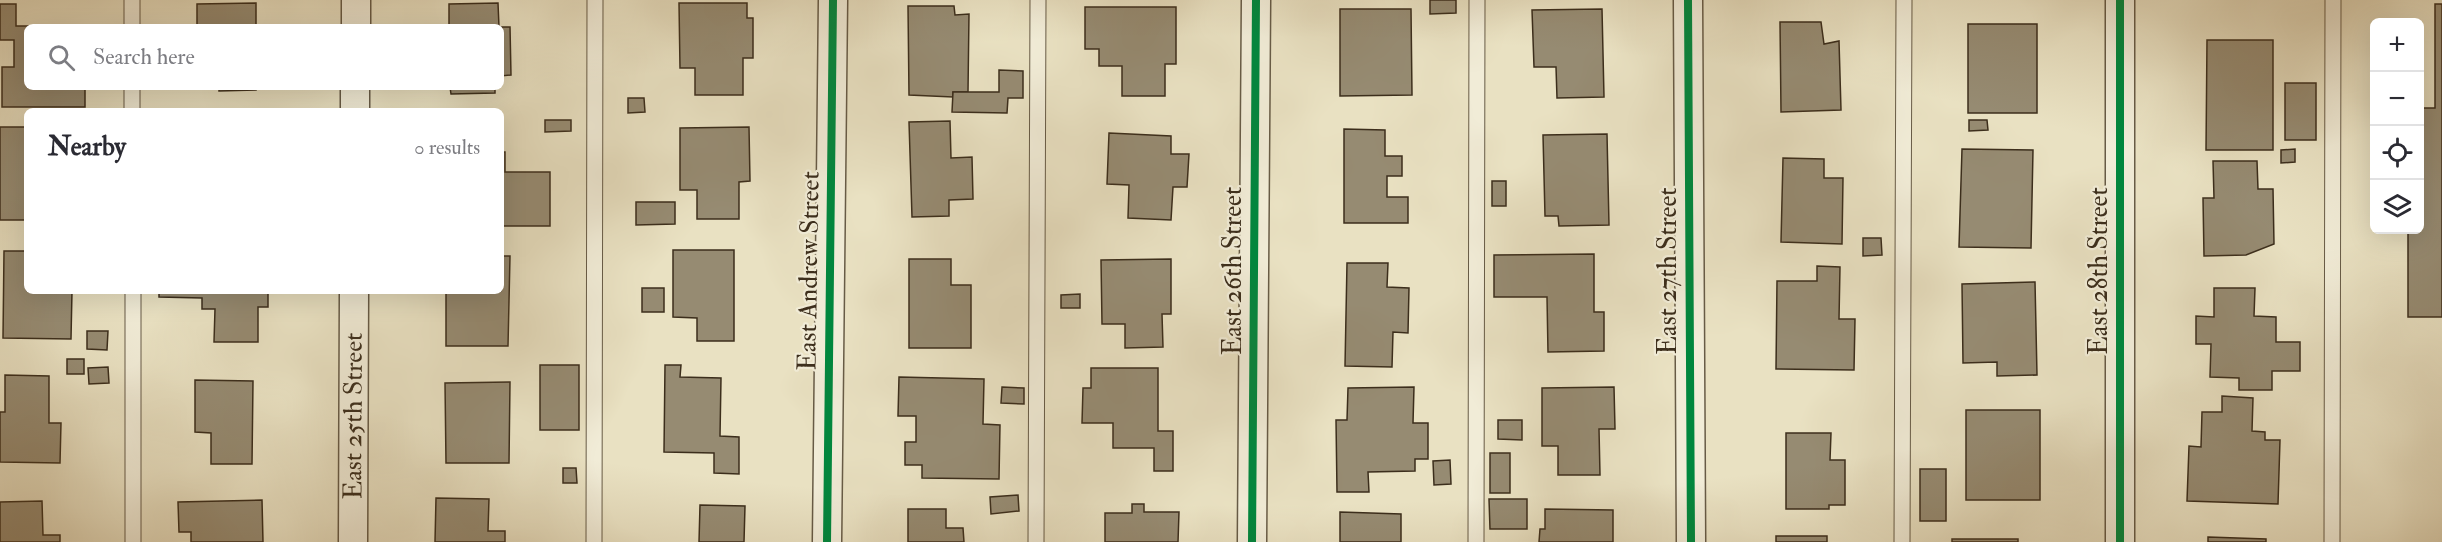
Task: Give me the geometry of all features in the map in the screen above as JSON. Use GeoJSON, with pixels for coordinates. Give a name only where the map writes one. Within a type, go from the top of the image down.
{"type":"FeatureCollection","features":[{"type":"Feature","properties":{"kind":"street"},"geometry":{"type":"LineString","coordinates":[[356,0],[356,24]]}},
{"type":"Feature","properties":{"kind":"street","name":"East Andrew Street"},"geometry":{"type":"LineString","coordinates":[[827,542],[832,0]]}},
{"type":"Feature","properties":{"kind":"street","name":"East 26th Street"},"geometry":{"type":"LineString","coordinates":[[1252,542],[1256,0]]}},
{"type":"Feature","properties":{"kind":"street","name":"East 27th Street"},"geometry":{"type":"LineString","coordinates":[[1688,0],[1691,542]]}},
{"type":"Feature","properties":{"kind":"street","name":"East 28th Street"},"geometry":{"type":"LineString","coordinates":[[2120,0],[2120,542]]}},
{"type":"Feature","properties":{"kind":"street"},"geometry":{"type":"LineString","coordinates":[[355,90],[355,108]]}},
{"type":"Feature","properties":{"kind":"street","name":"East 25th Street"},"geometry":{"type":"LineString","coordinates":[[353,542],[354,294]]}},
{"type":"Feature","properties":{"kind":"lane"},"geometry":{"type":"LineString","coordinates":[[132,0],[132,24]]}},
{"type":"Feature","properties":{"kind":"lane"},"geometry":{"type":"LineString","coordinates":[[594,0],[594,542]]}},
{"type":"Feature","properties":{"kind":"lane"},"geometry":{"type":"LineString","coordinates":[[1036,542],[1038,0]]}},
{"type":"Feature","properties":{"kind":"lane"},"geometry":{"type":"LineString","coordinates":[[1476,542],[1477,0]]}},
{"type":"Feature","properties":{"kind":"lane"},"geometry":{"type":"LineString","coordinates":[[1902,542],[1904,0]]}},
{"type":"Feature","properties":{"kind":"lane"},"geometry":{"type":"LineString","coordinates":[[2332,542],[2333,0]]}},
{"type":"Feature","properties":{"kind":"lane"},"geometry":{"type":"LineString","coordinates":[[132,90],[132,108]]}},
{"type":"Feature","properties":{"kind":"lane"},"geometry":{"type":"LineString","coordinates":[[133,294],[133,542]]}},
{"type":"Feature","properties":{"kind":"building"},"geometry":{"type":"Polygon","coordinates":[[[1430,0],[1456,0],[1456,13],[1430,14],[1430,0]]]}},
{"type":"Feature","properties":{"kind":"building"},"geometry":{"type":"Polygon","coordinates":[[[256,3],[256,24],[197,24],[197,4],[256,3]]]}},
{"type":"Feature","properties":{"kind":"building"},"geometry":{"type":"Polygon","coordinates":[[[498,3],[499,24],[449,24],[449,4],[498,3]]]}},
{"type":"Feature","properties":{"kind":"building"},"geometry":{"type":"Polygon","coordinates":[[[679,3],[747,3],[747,18],[753,18],[753,58],[743,58],[743,95],[695,95],[695,68],[680,68],[679,3]]]}},
{"type":"Feature","properties":{"kind":"building"},"geometry":{"type":"Polygon","coordinates":[[[0,4],[16,4],[16,26],[24,26],[24,90],[85,90],[85,107],[2,107],[2,67],[14,67],[14,40],[0,40],[0,4]]]}},
{"type":"Feature","properties":{"kind":"building"},"geometry":{"type":"Polygon","coordinates":[[[2435,4],[2442,4],[2442,317],[2408,317],[2408,234],[2424,234],[2424,108],[2435,108],[2435,4]]]}},
{"type":"Feature","properties":{"kind":"building"},"geometry":{"type":"Polygon","coordinates":[[[908,6],[954,6],[955,15],[969,14],[968,92],[953,92],[953,97],[909,95],[908,6]]]}},
{"type":"Feature","properties":{"kind":"building"},"geometry":{"type":"Polygon","coordinates":[[[1085,7],[1176,7],[1176,64],[1165,64],[1165,96],[1122,96],[1122,66],[1099,66],[1099,49],[1085,49],[1085,7]]]}},
{"type":"Feature","properties":{"kind":"building"},"geometry":{"type":"Polygon","coordinates":[[[1340,9],[1411,9],[1412,95],[1340,96],[1340,9]]]}},
{"type":"Feature","properties":{"kind":"building"},"geometry":{"type":"Polygon","coordinates":[[[1602,9],[1604,97],[1557,98],[1556,67],[1534,67],[1532,10],[1602,9]]]}},
{"type":"Feature","properties":{"kind":"building"},"geometry":{"type":"Polygon","coordinates":[[[1780,22],[1821,22],[1824,44],[1839,41],[1841,110],[1781,112],[1780,22]]]}},
{"type":"Feature","properties":{"kind":"building"},"geometry":{"type":"Polygon","coordinates":[[[1968,24],[2037,24],[2037,113],[1968,113],[1968,24]]]}},
{"type":"Feature","properties":{"kind":"building"},"geometry":{"type":"Polygon","coordinates":[[[504,27],[510,27],[511,75],[504,76],[504,27]]]}},
{"type":"Feature","properties":{"kind":"building"},"geometry":{"type":"Polygon","coordinates":[[[2207,40],[2273,40],[2273,150],[2206,150],[2207,40]]]}},
{"type":"Feature","properties":{"kind":"building"},"geometry":{"type":"Polygon","coordinates":[[[999,70],[1023,71],[1023,98],[1008,98],[1007,113],[952,112],[953,92],[999,92],[999,70]]]}},
{"type":"Feature","properties":{"kind":"building"},"geometry":{"type":"Polygon","coordinates":[[[2285,83],[2316,83],[2316,140],[2285,140],[2285,83]]]}},
{"type":"Feature","properties":{"kind":"building"},"geometry":{"type":"Polygon","coordinates":[[[450,90],[495,90],[495,93],[451,94],[450,90]]]}},
{"type":"Feature","properties":{"kind":"building"},"geometry":{"type":"Polygon","coordinates":[[[628,98],[644,98],[645,112],[628,113],[628,98]]]}},
{"type":"Feature","properties":{"kind":"building"},"geometry":{"type":"Polygon","coordinates":[[[545,120],[571,120],[571,131],[545,132],[545,120]]]}},
{"type":"Feature","properties":{"kind":"building"},"geometry":{"type":"Polygon","coordinates":[[[1969,120],[1987,120],[1988,130],[1969,131],[1969,120]]]}},
{"type":"Feature","properties":{"kind":"building"},"geometry":{"type":"Polygon","coordinates":[[[950,121],[951,158],[972,157],[973,199],[949,200],[949,216],[912,217],[909,122],[950,121]]]}},
{"type":"Feature","properties":{"kind":"building"},"geometry":{"type":"Polygon","coordinates":[[[0,127],[24,127],[24,220],[0,220],[0,127]]]}},
{"type":"Feature","properties":{"kind":"building"},"geometry":{"type":"Polygon","coordinates":[[[749,127],[750,181],[739,182],[739,219],[697,219],[697,190],[680,190],[680,128],[749,127]]]}},
{"type":"Feature","properties":{"kind":"building"},"geometry":{"type":"Polygon","coordinates":[[[1344,129],[1385,130],[1385,156],[1402,156],[1402,176],[1387,176],[1387,197],[1408,197],[1408,223],[1344,223],[1344,129]]]}},
{"type":"Feature","properties":{"kind":"building"},"geometry":{"type":"Polygon","coordinates":[[[1109,133],[1171,136],[1171,154],[1189,154],[1187,187],[1173,187],[1171,220],[1128,218],[1129,185],[1107,184],[1109,133]]]}},
{"type":"Feature","properties":{"kind":"building"},"geometry":{"type":"Polygon","coordinates":[[[1607,134],[1609,225],[1559,226],[1558,216],[1545,216],[1543,135],[1607,134]]]}},
{"type":"Feature","properties":{"kind":"building"},"geometry":{"type":"Polygon","coordinates":[[[1962,149],[2033,150],[2031,248],[1959,247],[1962,149]]]}},
{"type":"Feature","properties":{"kind":"building"},"geometry":{"type":"Polygon","coordinates":[[[2295,149],[2295,162],[2281,163],[2281,150],[2295,149]]]}},
{"type":"Feature","properties":{"kind":"building"},"geometry":{"type":"Polygon","coordinates":[[[504,152],[505,172],[550,172],[550,226],[504,226],[504,152]]]}},
{"type":"Feature","properties":{"kind":"building"},"geometry":{"type":"Polygon","coordinates":[[[1783,158],[1824,159],[1824,178],[1843,178],[1842,244],[1781,242],[1783,158]]]}},
{"type":"Feature","properties":{"kind":"building"},"geometry":{"type":"Polygon","coordinates":[[[2213,161],[2257,161],[2258,189],[2273,189],[2274,244],[2246,255],[2204,256],[2203,198],[2214,198],[2213,161]]]}},
{"type":"Feature","properties":{"kind":"building"},"geometry":{"type":"Polygon","coordinates":[[[1492,181],[1506,181],[1506,206],[1492,206],[1492,181]]]}},
{"type":"Feature","properties":{"kind":"building"},"geometry":{"type":"Polygon","coordinates":[[[636,202],[675,202],[675,224],[636,225],[636,202]]]}},
{"type":"Feature","properties":{"kind":"building"},"geometry":{"type":"Polygon","coordinates":[[[1863,238],[1881,238],[1882,255],[1863,256],[1863,238]]]}},
{"type":"Feature","properties":{"kind":"building"},"geometry":{"type":"Polygon","coordinates":[[[673,250],[734,250],[734,341],[697,341],[697,318],[673,317],[673,250]]]}},
{"type":"Feature","properties":{"kind":"building"},"geometry":{"type":"Polygon","coordinates":[[[4,251],[24,251],[24,294],[72,294],[71,339],[3,338],[4,251]]]}},
{"type":"Feature","properties":{"kind":"building"},"geometry":{"type":"Polygon","coordinates":[[[1594,254],[1594,312],[1604,312],[1604,351],[1548,352],[1547,297],[1494,297],[1494,255],[1594,254]]]}},
{"type":"Feature","properties":{"kind":"building"},"geometry":{"type":"Polygon","coordinates":[[[504,256],[510,256],[508,346],[446,346],[446,294],[504,294],[504,256]]]}},
{"type":"Feature","properties":{"kind":"building"},"geometry":{"type":"Polygon","coordinates":[[[909,259],[951,259],[951,285],[971,285],[971,348],[909,348],[909,259]]]}},
{"type":"Feature","properties":{"kind":"building"},"geometry":{"type":"Polygon","coordinates":[[[1171,259],[1171,314],[1162,314],[1163,347],[1125,348],[1125,324],[1102,324],[1101,260],[1171,259]]]}},
{"type":"Feature","properties":{"kind":"building"},"geometry":{"type":"Polygon","coordinates":[[[1347,263],[1388,263],[1387,287],[1409,288],[1408,333],[1393,332],[1392,367],[1345,366],[1347,263]]]}},
{"type":"Feature","properties":{"kind":"building"},"geometry":{"type":"Polygon","coordinates":[[[1817,266],[1840,267],[1839,319],[1855,319],[1854,370],[1776,369],[1777,281],[1817,281],[1817,266]]]}},
{"type":"Feature","properties":{"kind":"building"},"geometry":{"type":"Polygon","coordinates":[[[2035,282],[2037,375],[1997,376],[1997,362],[1963,363],[1962,284],[2035,282]]]}},
{"type":"Feature","properties":{"kind":"building"},"geometry":{"type":"Polygon","coordinates":[[[642,288],[664,288],[664,312],[642,312],[642,288]]]}},
{"type":"Feature","properties":{"kind":"building"},"geometry":{"type":"Polygon","coordinates":[[[2214,288],[2255,288],[2254,316],[2276,317],[2276,342],[2300,342],[2300,371],[2272,371],[2272,390],[2239,390],[2239,378],[2210,377],[2211,344],[2196,344],[2196,316],[2214,317],[2214,288]]]}},
{"type":"Feature","properties":{"kind":"building"},"geometry":{"type":"Polygon","coordinates":[[[159,294],[268,294],[268,307],[258,307],[258,342],[214,342],[215,309],[202,309],[202,298],[159,297],[159,294]]]}},
{"type":"Feature","properties":{"kind":"building"},"geometry":{"type":"Polygon","coordinates":[[[1080,294],[1080,308],[1061,308],[1061,295],[1080,294]]]}},
{"type":"Feature","properties":{"kind":"building"},"geometry":{"type":"Polygon","coordinates":[[[87,331],[108,331],[107,350],[87,349],[87,331]]]}},
{"type":"Feature","properties":{"kind":"building"},"geometry":{"type":"Polygon","coordinates":[[[67,359],[84,359],[84,374],[67,374],[67,359]]]}},
{"type":"Feature","properties":{"kind":"building"},"geometry":{"type":"Polygon","coordinates":[[[540,365],[579,365],[579,430],[540,430],[540,365]]]}},
{"type":"Feature","properties":{"kind":"building"},"geometry":{"type":"Polygon","coordinates":[[[665,365],[681,365],[680,377],[721,378],[720,436],[739,437],[739,474],[714,473],[714,453],[664,452],[665,365]]]}},
{"type":"Feature","properties":{"kind":"building"},"geometry":{"type":"Polygon","coordinates":[[[108,367],[109,383],[89,384],[88,368],[108,367]]]}},
{"type":"Feature","properties":{"kind":"building"},"geometry":{"type":"Polygon","coordinates":[[[1091,368],[1158,368],[1158,431],[1173,431],[1173,471],[1154,471],[1154,448],[1113,448],[1113,423],[1082,423],[1083,388],[1091,388],[1091,368]]]}},
{"type":"Feature","properties":{"kind":"building"},"geometry":{"type":"Polygon","coordinates":[[[5,375],[49,376],[49,423],[61,423],[60,463],[0,462],[0,412],[5,412],[5,375]]]}},
{"type":"Feature","properties":{"kind":"building"},"geometry":{"type":"Polygon","coordinates":[[[899,377],[984,379],[983,424],[1000,425],[999,479],[922,478],[922,465],[905,465],[905,442],[916,442],[916,416],[898,416],[899,377]]]}},
{"type":"Feature","properties":{"kind":"building"},"geometry":{"type":"Polygon","coordinates":[[[195,380],[253,381],[252,464],[211,464],[211,433],[195,432],[195,380]]]}},
{"type":"Feature","properties":{"kind":"building"},"geometry":{"type":"Polygon","coordinates":[[[510,382],[509,463],[446,463],[445,383],[510,382]]]}},
{"type":"Feature","properties":{"kind":"building"},"geometry":{"type":"Polygon","coordinates":[[[1002,387],[1024,388],[1024,404],[1001,403],[1002,387]]]}},
{"type":"Feature","properties":{"kind":"building"},"geometry":{"type":"Polygon","coordinates":[[[1414,387],[1413,423],[1428,423],[1428,459],[1415,459],[1415,471],[1368,472],[1369,492],[1337,492],[1336,420],[1347,420],[1348,388],[1414,387]]]}},
{"type":"Feature","properties":{"kind":"building"},"geometry":{"type":"Polygon","coordinates":[[[1614,387],[1615,429],[1599,429],[1600,475],[1558,475],[1558,446],[1542,446],[1542,388],[1614,387]]]}},
{"type":"Feature","properties":{"kind":"building"},"geometry":{"type":"Polygon","coordinates":[[[2222,396],[2253,398],[2252,431],[2265,432],[2265,440],[2280,440],[2278,504],[2187,501],[2189,446],[2201,447],[2202,412],[2222,412],[2222,396]]]}},
{"type":"Feature","properties":{"kind":"building"},"geometry":{"type":"Polygon","coordinates":[[[1966,410],[2040,410],[2040,500],[1966,500],[1966,410]]]}},
{"type":"Feature","properties":{"kind":"building"},"geometry":{"type":"Polygon","coordinates":[[[1498,420],[1522,420],[1522,440],[1498,439],[1498,420]]]}},
{"type":"Feature","properties":{"kind":"building"},"geometry":{"type":"Polygon","coordinates":[[[1786,433],[1831,433],[1830,460],[1845,460],[1845,505],[1829,505],[1829,509],[1786,509],[1786,433]]]}},
{"type":"Feature","properties":{"kind":"building"},"geometry":{"type":"Polygon","coordinates":[[[1490,453],[1510,453],[1510,493],[1490,493],[1490,453]]]}},
{"type":"Feature","properties":{"kind":"building"},"geometry":{"type":"Polygon","coordinates":[[[1450,460],[1451,484],[1434,485],[1433,461],[1450,460]]]}},
{"type":"Feature","properties":{"kind":"building"},"geometry":{"type":"Polygon","coordinates":[[[563,468],[576,468],[577,483],[563,483],[563,468]]]}},
{"type":"Feature","properties":{"kind":"building"},"geometry":{"type":"Polygon","coordinates":[[[1920,469],[1946,469],[1946,521],[1920,521],[1920,469]]]}},
{"type":"Feature","properties":{"kind":"building"},"geometry":{"type":"Polygon","coordinates":[[[1018,495],[1019,511],[991,514],[990,497],[1018,495]]]}},
{"type":"Feature","properties":{"kind":"building"},"geometry":{"type":"Polygon","coordinates":[[[436,498],[489,499],[488,531],[505,531],[505,542],[435,542],[436,498]]]}},
{"type":"Feature","properties":{"kind":"building"},"geometry":{"type":"Polygon","coordinates":[[[1489,499],[1527,499],[1527,529],[1490,529],[1489,499]]]}},
{"type":"Feature","properties":{"kind":"building"},"geometry":{"type":"Polygon","coordinates":[[[262,500],[263,542],[191,542],[191,532],[179,532],[178,502],[262,500]]]}},
{"type":"Feature","properties":{"kind":"building"},"geometry":{"type":"Polygon","coordinates":[[[42,501],[43,535],[60,535],[60,542],[0,542],[0,502],[42,501]]]}},
{"type":"Feature","properties":{"kind":"building"},"geometry":{"type":"Polygon","coordinates":[[[1132,504],[1144,504],[1144,512],[1179,512],[1178,542],[1105,542],[1105,513],[1132,513],[1132,504]]]}},
{"type":"Feature","properties":{"kind":"building"},"geometry":{"type":"Polygon","coordinates":[[[700,505],[745,506],[744,542],[699,542],[700,505]]]}},
{"type":"Feature","properties":{"kind":"building"},"geometry":{"type":"Polygon","coordinates":[[[908,509],[946,509],[946,528],[963,528],[964,542],[908,542],[908,509]]]}},
{"type":"Feature","properties":{"kind":"building"},"geometry":{"type":"Polygon","coordinates":[[[1545,509],[1613,510],[1613,542],[1539,542],[1540,529],[1545,529],[1545,509]]]}},
{"type":"Feature","properties":{"kind":"building"},"geometry":{"type":"Polygon","coordinates":[[[1340,512],[1401,514],[1401,542],[1340,542],[1340,512]]]}},
{"type":"Feature","properties":{"kind":"building"},"geometry":{"type":"Polygon","coordinates":[[[1776,536],[1827,536],[1827,542],[1776,542],[1776,536]]]}},
{"type":"Feature","properties":{"kind":"building"},"geometry":{"type":"Polygon","coordinates":[[[2208,537],[2266,539],[2266,542],[2208,542],[2208,537]]]}},
{"type":"Feature","properties":{"kind":"building"},"geometry":{"type":"Polygon","coordinates":[[[1952,539],[2018,539],[2018,542],[1952,542],[1952,539]]]}},
{"type":"Feature","properties":{"kind":"cycle path"},"geometry":{"type":"LineString","coordinates":[[827,542],[833,0]]}},
{"type":"Feature","properties":{"kind":"cycle path"},"geometry":{"type":"LineString","coordinates":[[1252,542],[1256,0]]}},
{"type":"Feature","properties":{"kind":"cycle path"},"geometry":{"type":"LineString","coordinates":[[1688,0],[1691,542]]}},
{"type":"Feature","properties":{"kind":"cycle path"},"geometry":{"type":"LineString","coordinates":[[2120,0],[2120,542]]}}]}
